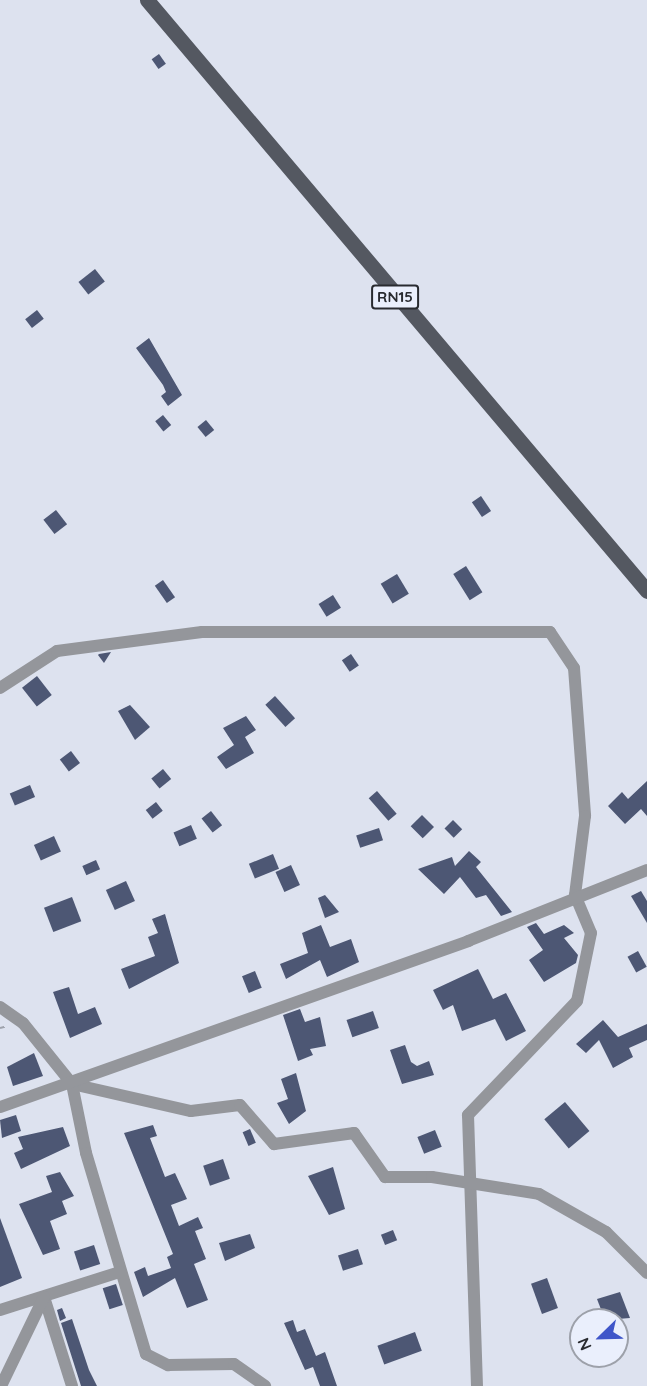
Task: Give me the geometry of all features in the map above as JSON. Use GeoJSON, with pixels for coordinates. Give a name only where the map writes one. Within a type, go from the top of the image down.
{"type":"FeatureCollection","features":[{"type":"Feature","properties":{"kind":"main road","name":"RN15"},"geometry":{"type":"LineString","coordinates":[[147,0],[647,591]]}},
{"type":"Feature","properties":{"kind":"street"},"geometry":{"type":"LineString","coordinates":[[0,688],[57,651],[202,632],[550,632],[574,668],[585,816],[575,895],[591,933],[577,1001],[468,1115],[467,1181],[477,1386]]}},
{"type":"Feature","properties":{"kind":"street"},"geometry":{"type":"LineString","coordinates":[[0,1107],[72,1084],[468,941],[575,895],[647,870]]}},
{"type":"Feature","properties":{"kind":"street"},"geometry":{"type":"LineString","coordinates":[[0,1007],[23,1023],[72,1084],[120,1272],[146,1354],[168,1365],[234,1364],[265,1386]]}},
{"type":"Feature","properties":{"kind":"street"},"geometry":{"type":"LineString","coordinates":[[72,1084],[191,1112],[240,1105],[274,1144],[354,1133],[384,1177],[467,1181],[539,1194],[606,1232],[647,1273]]}},
{"type":"Feature","properties":{"kind":"street"},"geometry":{"type":"LineString","coordinates":[[0,1310],[120,1272]]}},
{"type":"Feature","properties":{"kind":"street"},"geometry":{"type":"LineString","coordinates":[[1,1386],[44,1297]]}},
{"type":"Feature","properties":{"kind":"street"},"geometry":{"type":"LineString","coordinates":[[44,1297],[72,1386]]}},
{"type":"Feature","properties":{"kind":"building"},"geometry":{"type":"Polygon","coordinates":[[[159,54],[166,64],[159,69],[152,59],[159,54]]]}},
{"type":"Feature","properties":{"kind":"building"},"geometry":{"type":"Polygon","coordinates":[[[95,269],[105,282],[88,295],[78,282],[95,269]]]}},
{"type":"Feature","properties":{"kind":"building"},"geometry":{"type":"Polygon","coordinates":[[[37,310],[44,319],[32,328],[25,319],[37,310]]]}},
{"type":"Feature","properties":{"kind":"building"},"geometry":{"type":"Polygon","coordinates":[[[149,338],[182,395],[168,406],[161,396],[166,392],[163,385],[136,348],[149,338]]]}},
{"type":"Feature","properties":{"kind":"building"},"geometry":{"type":"Polygon","coordinates":[[[163,415],[171,425],[163,431],[155,421],[163,415]]]}},
{"type":"Feature","properties":{"kind":"building"},"geometry":{"type":"Polygon","coordinates":[[[206,420],[214,430],[206,437],[197,427],[206,420]]]}},
{"type":"Feature","properties":{"kind":"building"},"geometry":{"type":"Polygon","coordinates":[[[481,496],[491,511],[482,517],[472,502],[481,496]]]}},
{"type":"Feature","properties":{"kind":"building"},"geometry":{"type":"Polygon","coordinates":[[[56,510],[67,524],[54,534],[43,520],[56,510]]]}},
{"type":"Feature","properties":{"kind":"building"},"geometry":{"type":"Polygon","coordinates":[[[466,566],[482,592],[470,600],[453,574],[466,566]]]}},
{"type":"Feature","properties":{"kind":"building"},"geometry":{"type":"Polygon","coordinates":[[[397,574],[409,594],[393,604],[381,584],[397,574]]]}},
{"type":"Feature","properties":{"kind":"building"},"geometry":{"type":"Polygon","coordinates":[[[163,580],[175,597],[167,603],[155,586],[163,580]]]}},
{"type":"Feature","properties":{"kind":"building"},"geometry":{"type":"Polygon","coordinates":[[[333,595],[341,608],[327,617],[319,604],[333,595]]]}},
{"type":"Feature","properties":{"kind":"building"},"geometry":{"type":"Polygon","coordinates":[[[111,652],[104,663],[98,655],[99,654],[111,652]]]}},
{"type":"Feature","properties":{"kind":"building"},"geometry":{"type":"Polygon","coordinates":[[[351,654],[359,666],[350,672],[342,660],[351,654]]]}},
{"type":"Feature","properties":{"kind":"building"},"geometry":{"type":"Polygon","coordinates":[[[37,676],[52,695],[37,707],[22,688],[37,676]]]}},
{"type":"Feature","properties":{"kind":"building"},"geometry":{"type":"Polygon","coordinates":[[[275,696],[295,718],[285,727],[265,705],[275,696]]]}},
{"type":"Feature","properties":{"kind":"building"},"geometry":{"type":"Polygon","coordinates":[[[130,705],[150,727],[135,740],[118,711],[130,705]]]}},
{"type":"Feature","properties":{"kind":"building"},"geometry":{"type":"Polygon","coordinates":[[[246,716],[256,730],[245,737],[254,753],[226,769],[217,757],[234,745],[223,728],[246,716]]]}},
{"type":"Feature","properties":{"kind":"building"},"geometry":{"type":"Polygon","coordinates":[[[71,751],[80,763],[69,771],[60,759],[71,751]]]}},
{"type":"Feature","properties":{"kind":"building"},"geometry":{"type":"Polygon","coordinates":[[[163,769],[171,779],[160,789],[151,778],[163,769]]]}},
{"type":"Feature","properties":{"kind":"building"},"geometry":{"type":"Polygon","coordinates":[[[647,781],[647,816],[641,809],[625,824],[608,806],[622,792],[628,799],[647,781]]]}},
{"type":"Feature","properties":{"kind":"building"},"geometry":{"type":"Polygon","coordinates":[[[30,785],[35,797],[15,806],[10,794],[30,785]]]}},
{"type":"Feature","properties":{"kind":"building"},"geometry":{"type":"Polygon","coordinates":[[[377,791],[397,814],[388,821],[369,798],[377,791]]]}},
{"type":"Feature","properties":{"kind":"building"},"geometry":{"type":"Polygon","coordinates":[[[156,802],[163,811],[153,819],[146,810],[156,802]]]}},
{"type":"Feature","properties":{"kind":"building"},"geometry":{"type":"Polygon","coordinates":[[[211,811],[222,825],[213,833],[202,818],[211,811]]]}},
{"type":"Feature","properties":{"kind":"building"},"geometry":{"type":"Polygon","coordinates":[[[422,815],[434,827],[423,838],[411,826],[422,815]]]}},
{"type":"Feature","properties":{"kind":"building"},"geometry":{"type":"Polygon","coordinates":[[[453,820],[462,829],[454,838],[445,828],[453,820]]]}},
{"type":"Feature","properties":{"kind":"building"},"geometry":{"type":"Polygon","coordinates":[[[191,825],[197,839],[179,846],[174,832],[191,825]]]}},
{"type":"Feature","properties":{"kind":"building"},"geometry":{"type":"Polygon","coordinates":[[[379,828],[383,840],[360,848],[356,835],[379,828]]]}},
{"type":"Feature","properties":{"kind":"building"},"geometry":{"type":"Polygon","coordinates":[[[54,836],[61,852],[41,860],[34,845],[54,836]]]}},
{"type":"Feature","properties":{"kind":"building"},"geometry":{"type":"Polygon","coordinates":[[[469,851],[481,862],[476,867],[512,912],[501,916],[486,895],[476,898],[460,877],[444,894],[418,869],[452,857],[455,866],[469,851]]]}},
{"type":"Feature","properties":{"kind":"building"},"geometry":{"type":"Polygon","coordinates":[[[273,854],[279,869],[255,879],[249,864],[273,854]]]}},
{"type":"Feature","properties":{"kind":"building"},"geometry":{"type":"Polygon","coordinates":[[[96,860],[100,869],[86,875],[82,866],[96,860]]]}},
{"type":"Feature","properties":{"kind":"building"},"geometry":{"type":"Polygon","coordinates":[[[291,865],[300,885],[284,892],[275,872],[291,865]]]}},
{"type":"Feature","properties":{"kind":"building"},"geometry":{"type":"Polygon","coordinates":[[[126,881],[135,901],[115,910],[106,890],[126,881]]]}},
{"type":"Feature","properties":{"kind":"building"},"geometry":{"type":"Polygon","coordinates":[[[641,891],[647,901],[647,923],[631,896],[641,891]]]}},
{"type":"Feature","properties":{"kind":"building"},"geometry":{"type":"Polygon","coordinates":[[[325,895],[339,912],[325,918],[318,898],[325,895]]]}},
{"type":"Feature","properties":{"kind":"building"},"geometry":{"type":"Polygon","coordinates":[[[72,897],[81,921],[53,932],[44,908],[72,897]]]}},
{"type":"Feature","properties":{"kind":"building"},"geometry":{"type":"Polygon","coordinates":[[[165,914],[179,963],[129,989],[121,969],[155,956],[148,937],[158,933],[152,919],[165,914]]]}},
{"type":"Feature","properties":{"kind":"building"},"geometry":{"type":"Polygon","coordinates":[[[536,923],[544,934],[564,925],[574,933],[564,938],[578,955],[576,963],[544,982],[529,960],[543,950],[527,927],[536,923]]]}},
{"type":"Feature","properties":{"kind":"building"},"geometry":{"type":"Polygon","coordinates":[[[321,925],[330,947],[351,939],[359,962],[327,977],[320,960],[286,979],[280,964],[308,953],[302,933],[321,925]]]}},
{"type":"Feature","properties":{"kind":"building"},"geometry":{"type":"Polygon","coordinates":[[[638,951],[647,967],[636,973],[628,957],[638,951]]]}},
{"type":"Feature","properties":{"kind":"building"},"geometry":{"type":"Polygon","coordinates":[[[478,969],[493,999],[506,993],[526,1031],[506,1041],[495,1019],[462,1031],[453,1005],[443,1010],[433,990],[478,969]]]}},
{"type":"Feature","properties":{"kind":"building"},"geometry":{"type":"Polygon","coordinates":[[[255,971],[262,988],[249,993],[242,976],[255,971]]]}},
{"type":"Feature","properties":{"kind":"building"},"geometry":{"type":"Polygon","coordinates":[[[69,987],[78,1014],[95,1007],[102,1024],[70,1038],[53,992],[69,987]]]}},
{"type":"Feature","properties":{"kind":"building"},"geometry":{"type":"Polygon","coordinates":[[[300,1009],[305,1022],[320,1017],[326,1046],[310,1049],[313,1055],[298,1061],[283,1015],[300,1009]]]}},
{"type":"Feature","properties":{"kind":"building"},"geometry":{"type":"Polygon","coordinates":[[[373,1011],[379,1028],[352,1037],[347,1020],[373,1011]]]}},
{"type":"Feature","properties":{"kind":"building"},"geometry":{"type":"Polygon","coordinates":[[[603,1020],[618,1037],[647,1024],[647,1040],[629,1048],[633,1057],[613,1068],[599,1040],[586,1053],[576,1044],[603,1020]]]}},
{"type":"Feature","properties":{"kind":"building"},"geometry":{"type":"Polygon","coordinates":[[[405,1045],[411,1062],[417,1066],[429,1061],[434,1075],[402,1084],[390,1050],[405,1045]]]}},
{"type":"Feature","properties":{"kind":"building"},"geometry":{"type":"Polygon","coordinates":[[[34,1053],[43,1076],[13,1086],[7,1067],[34,1053]]]}},
{"type":"Feature","properties":{"kind":"building"},"geometry":{"type":"Polygon","coordinates":[[[296,1073],[306,1111],[289,1124],[277,1103],[288,1099],[281,1079],[296,1073]]]}},
{"type":"Feature","properties":{"kind":"building"},"geometry":{"type":"Polygon","coordinates":[[[565,1102],[589,1131],[569,1148],[544,1119],[565,1102]]]}},
{"type":"Feature","properties":{"kind":"building"},"geometry":{"type":"Polygon","coordinates":[[[16,1115],[21,1131],[2,1138],[0,1120],[16,1115]]]}},
{"type":"Feature","properties":{"kind":"building"},"geometry":{"type":"Polygon","coordinates":[[[153,1125],[157,1136],[150,1138],[165,1177],[175,1173],[187,1199],[171,1205],[179,1226],[198,1217],[203,1228],[195,1231],[206,1259],[194,1264],[208,1300],[187,1308],[175,1278],[143,1297],[134,1272],[145,1267],[148,1276],[171,1268],[167,1257],[173,1254],[124,1133],[153,1125]]]}},
{"type":"Feature","properties":{"kind":"building"},"geometry":{"type":"Polygon","coordinates":[[[63,1127],[70,1146],[21,1169],[14,1153],[23,1149],[18,1137],[63,1127]]]}},
{"type":"Feature","properties":{"kind":"building"},"geometry":{"type":"Polygon","coordinates":[[[250,1129],[256,1143],[248,1146],[243,1132],[250,1129]]]}},
{"type":"Feature","properties":{"kind":"building"},"geometry":{"type":"Polygon","coordinates":[[[435,1130],[442,1147],[424,1154],[417,1137],[435,1130]]]}},
{"type":"Feature","properties":{"kind":"building"},"geometry":{"type":"Polygon","coordinates":[[[223,1159],[230,1179],[210,1186],[203,1166],[223,1159]]]}},
{"type":"Feature","properties":{"kind":"building"},"geometry":{"type":"Polygon","coordinates":[[[333,1167],[345,1209],[329,1215],[308,1176],[333,1167]]]}},
{"type":"Feature","properties":{"kind":"building"},"geometry":{"type":"Polygon","coordinates":[[[60,1172],[74,1196],[62,1201],[67,1214],[50,1221],[60,1249],[43,1255],[19,1204],[52,1192],[46,1176],[60,1172]]]}},
{"type":"Feature","properties":{"kind":"building"},"geometry":{"type":"Polygon","coordinates":[[[0,1218],[22,1278],[0,1287],[0,1218]]]}},
{"type":"Feature","properties":{"kind":"building"},"geometry":{"type":"Polygon","coordinates":[[[393,1230],[397,1240],[385,1245],[381,1235],[393,1230]]]}},
{"type":"Feature","properties":{"kind":"building"},"geometry":{"type":"Polygon","coordinates":[[[250,1234],[255,1248],[225,1261],[219,1243],[250,1234]]]}},
{"type":"Feature","properties":{"kind":"building"},"geometry":{"type":"Polygon","coordinates":[[[94,1245],[100,1264],[80,1271],[74,1251],[94,1245]]]}},
{"type":"Feature","properties":{"kind":"building"},"geometry":{"type":"Polygon","coordinates":[[[358,1249],[363,1264],[343,1271],[338,1255],[358,1249]]]}},
{"type":"Feature","properties":{"kind":"building"},"geometry":{"type":"Polygon","coordinates":[[[547,1278],[558,1308],[542,1314],[531,1284],[547,1278]]]}},
{"type":"Feature","properties":{"kind":"building"},"geometry":{"type":"Polygon","coordinates":[[[116,1284],[123,1305],[109,1309],[103,1288],[116,1284]]]}},
{"type":"Feature","properties":{"kind":"building"},"geometry":{"type":"Polygon","coordinates":[[[620,1292],[626,1308],[600,1308],[597,1299],[620,1292]]]}},
{"type":"Feature","properties":{"kind":"building"},"geometry":{"type":"Polygon","coordinates":[[[62,1308],[66,1318],[60,1321],[57,1310],[62,1308]]]}},
{"type":"Feature","properties":{"kind":"building"},"geometry":{"type":"Polygon","coordinates":[[[72,1319],[89,1370],[97,1386],[81,1386],[61,1323],[72,1319]]]}},
{"type":"Feature","properties":{"kind":"building"},"geometry":{"type":"Polygon","coordinates":[[[293,1320],[297,1332],[305,1329],[316,1356],[325,1352],[337,1386],[320,1386],[313,1367],[305,1370],[284,1323],[293,1320]]]}},
{"type":"Feature","properties":{"kind":"building"},"geometry":{"type":"Polygon","coordinates":[[[415,1332],[422,1351],[384,1364],[377,1346],[415,1332]]]}}]}
